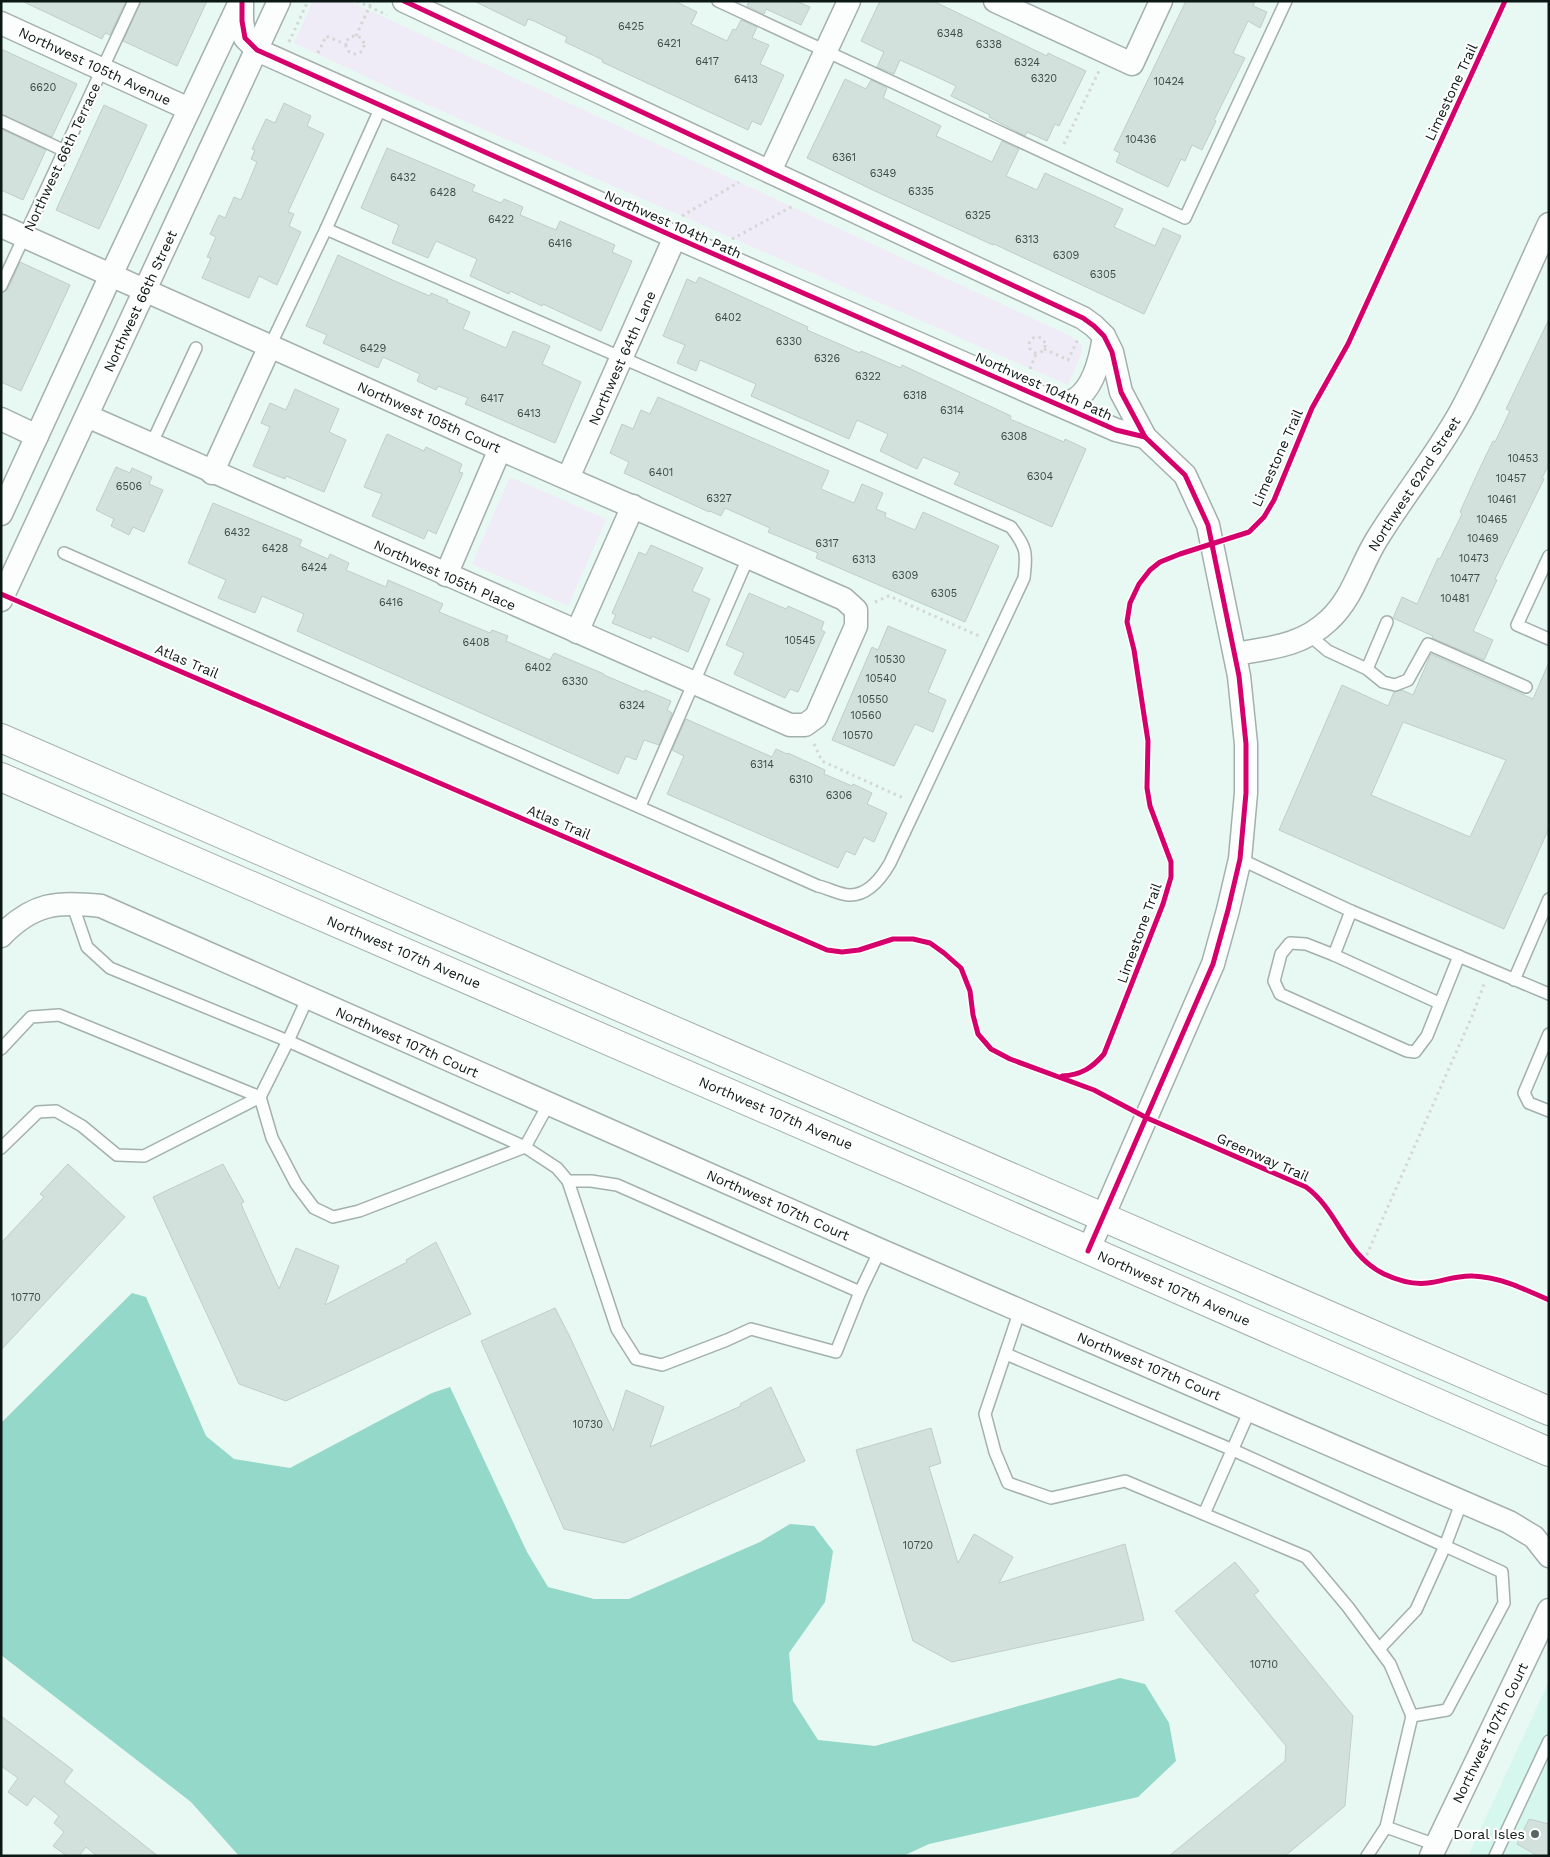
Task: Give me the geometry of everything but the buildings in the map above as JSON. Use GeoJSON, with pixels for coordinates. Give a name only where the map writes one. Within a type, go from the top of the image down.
{"type":"FeatureCollection","features":[{"type":"Feature","properties":{"kind":"main road"},"geometry":{"type":"LineString","coordinates":[[1,738],[1549,1411]]}},
{"type":"Feature","properties":{"kind":"main road","name":"Northwest 107th Avenue"},"geometry":{"type":"LineString","coordinates":[[1,777],[886,1161],[1549,1452]]}},
{"type":"Feature","properties":{"kind":"street"},"geometry":{"type":"LineString","coordinates":[[241,1],[242,21],[246,38],[256,50]]}},
{"type":"Feature","properties":{"kind":"street"},"geometry":{"type":"LineString","coordinates":[[1,514],[111,275],[241,1]]}},
{"type":"Feature","properties":{"kind":"street","name":"Northwest 66th Street"},"geometry":{"type":"LineString","coordinates":[[1,600],[279,1]]}},
{"type":"Feature","properties":{"kind":"street","name":"Northwest 104th Path"},"geometry":{"type":"LineString","coordinates":[[404,1],[428,7],[778,175],[1083,318],[1104,336],[1112,352],[1121,392],[1145,437]]}},
{"type":"Feature","properties":{"kind":"street"},"geometry":{"type":"LineString","coordinates":[[778,175],[826,51],[849,1]]}},
{"type":"Feature","properties":{"kind":"street"},"geometry":{"type":"LineString","coordinates":[[995,1],[1132,64],[1160,1]]}},
{"type":"Feature","properties":{"kind":"street","name":"Northwest 105th Avenue"},"geometry":{"type":"LineString","coordinates":[[1,23],[189,109]]}},
{"type":"Feature","properties":{"kind":"street","name":"Northwest 104th Path"},"geometry":{"type":"LineString","coordinates":[[256,50],[381,107],[678,228],[1057,404],[1116,430],[1145,437]]}},
{"type":"Feature","properties":{"kind":"street","name":"Northwest 62nd Street"},"geometry":{"type":"LineString","coordinates":[[1235,654],[1291,644],[1309,635],[1329,621],[1346,601],[1374,544],[1443,442],[1462,409],[1549,224]]}},
{"type":"Feature","properties":{"kind":"street","name":"Northwest 105th Court"},"geometry":{"type":"LineString","coordinates":[[1,226],[500,449],[844,599],[856,610]]}},
{"type":"Feature","properties":{"kind":"street","name":"Northwest 64th Lane"},"geometry":{"type":"LineString","coordinates":[[568,478],[678,228]]}},
{"type":"Feature","properties":{"kind":"street","name":"Northwest 104th Path"},"geometry":{"type":"LineString","coordinates":[[1057,404],[1075,400],[1087,389],[1101,357],[1104,336]]}},
{"type":"Feature","properties":{"kind":"street"},"geometry":{"type":"LineString","coordinates":[[212,473],[270,346]]}},
{"type":"Feature","properties":{"kind":"street","name":"Northwest 105th Place"},"geometry":{"type":"LineString","coordinates":[[87,416],[212,473],[694,684],[790,725],[805,725]]}},
{"type":"Feature","properties":{"kind":"street"},"geometry":{"type":"LineString","coordinates":[[1,419],[37,436]]}},
{"type":"Feature","properties":{"kind":"street"},"geometry":{"type":"LineString","coordinates":[[1088,1250],[1213,964],[1240,859],[1246,793],[1244,715],[1235,654],[1208,525],[1185,475],[1145,437]]}},
{"type":"Feature","properties":{"kind":"street"},"geometry":{"type":"LineString","coordinates":[[446,575],[500,449]]}},
{"type":"Feature","properties":{"kind":"street"},"geometry":{"type":"LineString","coordinates":[[577,632],[633,506]]}},
{"type":"Feature","properties":{"kind":"street"},"geometry":{"type":"LineString","coordinates":[[805,725],[816,717],[856,626],[856,610]]}},
{"type":"Feature","properties":{"kind":"street","name":"Northwest 107th Court"},"geometry":{"type":"LineString","coordinates":[[1,936],[15,922],[44,906],[72,903],[101,906],[548,1105],[1509,1522],[1534,1537],[1549,1556]]}},
{"type":"Feature","properties":{"kind":"street","name":"Northwest 107th Court"},"geometry":{"type":"LineString","coordinates":[[1434,1850],[1549,1610]]}},
{"type":"Feature","properties":{"kind":"lane","name":"Northwest 66th Terrace"},"geometry":{"type":"LineString","coordinates":[[1,286],[134,1]]}},
{"type":"Feature","properties":{"kind":"lane"},"geometry":{"type":"LineString","coordinates":[[718,1],[1185,218],[1286,1]]}},
{"type":"Feature","properties":{"kind":"lane"},"geometry":{"type":"LineString","coordinates":[[270,346],[326,229],[381,107]]}},
{"type":"Feature","properties":{"kind":"lane"},"geometry":{"type":"LineString","coordinates":[[1,121],[65,151]]}},
{"type":"Feature","properties":{"kind":"lane"},"geometry":{"type":"LineString","coordinates":[[64,553],[818,886],[850,895],[866,889],[880,880],[890,863],[1024,578],[1026,556],[1022,541],[1011,527],[326,229]]}},
{"type":"Feature","properties":{"kind":"lane"},"geometry":{"type":"LineString","coordinates":[[151,445],[196,348]]}},
{"type":"Feature","properties":{"kind":"lane"},"geometry":{"type":"LineString","coordinates":[[1549,556],[1517,625],[1549,639]]}},
{"type":"Feature","properties":{"kind":"lane"},"geometry":{"type":"LineString","coordinates":[[640,806],[748,558]]}},
{"type":"Feature","properties":{"kind":"lane"},"geometry":{"type":"LineString","coordinates":[[1367,670],[1388,622]]}},
{"type":"Feature","properties":{"kind":"lane"},"geometry":{"type":"LineString","coordinates":[[1309,635],[1328,651],[1367,670],[1383,682],[1396,684],[1408,680],[1428,644],[1526,687]]}},
{"type":"Feature","properties":{"kind":"lane"},"geometry":{"type":"LineString","coordinates":[[1240,859],[1351,911],[1549,994]]}},
{"type":"Feature","properties":{"kind":"lane"},"geometry":{"type":"LineString","coordinates":[[1514,980],[1549,899]]}},
{"type":"Feature","properties":{"kind":"lane"},"geometry":{"type":"LineString","coordinates":[[72,903],[87,948],[110,968],[288,1041],[525,1147],[557,1168],[568,1181],[617,1329],[636,1359],[662,1365],[751,1329],[836,1352],[860,1292],[880,1250]]}},
{"type":"Feature","properties":{"kind":"lane"},"geometry":{"type":"LineString","coordinates":[[1334,955],[1351,911]]}},
{"type":"Feature","properties":{"kind":"lane"},"geometry":{"type":"LineString","coordinates":[[1439,1003],[1306,944],[1290,943],[1281,954],[1274,981],[1280,994],[1407,1051],[1416,1052],[1427,1036],[1459,956]]}},
{"type":"Feature","properties":{"kind":"lane"},"geometry":{"type":"LineString","coordinates":[[1,1148],[38,1112],[56,1110],[82,1126],[116,1155],[144,1156],[260,1097],[308,997]]}},
{"type":"Feature","properties":{"kind":"lane"},"geometry":{"type":"LineString","coordinates":[[1,1049],[31,1017],[58,1015],[260,1097]]}},
{"type":"Feature","properties":{"kind":"lane"},"geometry":{"type":"LineString","coordinates":[[1549,1034],[1524,1094],[1529,1103],[1549,1111]]}},
{"type":"Feature","properties":{"kind":"lane"},"geometry":{"type":"LineString","coordinates":[[260,1097],[272,1138],[296,1184],[314,1208],[333,1217],[359,1211],[525,1147],[548,1105]]}},
{"type":"Feature","properties":{"kind":"lane"},"geometry":{"type":"LineString","coordinates":[[568,1181],[591,1181],[617,1185],[860,1292]]}},
{"type":"Feature","properties":{"kind":"lane"},"geometry":{"type":"LineString","coordinates":[[1020,1310],[985,1414],[995,1452],[1008,1483],[1051,1498],[1126,1481],[1306,1557],[1348,1607],[1390,1664],[1412,1716],[1386,1828],[1367,1856]]}},
{"type":"Feature","properties":{"kind":"lane"},"geometry":{"type":"LineString","coordinates":[[1006,1354],[1233,1450],[1502,1572],[1504,1603],[1447,1710],[1412,1716]]}},
{"type":"Feature","properties":{"kind":"lane"},"geometry":{"type":"LineString","coordinates":[[1204,1514],[1250,1410]]}},
{"type":"Feature","properties":{"kind":"lane"},"geometry":{"type":"LineString","coordinates":[[1379,1649],[1416,1610],[1445,1546],[1462,1501]]}},
{"type":"Feature","properties":{"kind":"lane"},"geometry":{"type":"LineString","coordinates":[[1495,1856],[1549,1741]]}},
{"type":"Feature","properties":{"kind":"lane"},"geometry":{"type":"LineString","coordinates":[[1386,1828],[1434,1850]]}},
{"type":"Feature","properties":{"kind":"path"},"geometry":{"type":"LineString","coordinates":[[295,48],[288,44],[308,1]]}},
{"type":"Feature","properties":{"kind":"path"},"geometry":{"type":"LineString","coordinates":[[357,1],[369,7]]}},
{"type":"Feature","properties":{"kind":"path"},"geometry":{"type":"LineString","coordinates":[[356,36],[372,1]]}},
{"type":"Feature","properties":{"kind":"path"},"geometry":{"type":"LineString","coordinates":[[308,74],[326,36],[347,45]]}},
{"type":"Feature","properties":{"kind":"path"},"geometry":{"type":"LineString","coordinates":[[356,36],[361,38],[364,43],[361,51],[353,53],[348,50],[347,45],[351,37],[356,36]]}},
{"type":"Feature","properties":{"kind":"path"},"geometry":{"type":"LineString","coordinates":[[1058,158],[1107,53]]}},
{"type":"Feature","properties":{"kind":"path"},"geometry":{"type":"LineString","coordinates":[[731,240],[794,205],[777,197],[778,175]]}},
{"type":"Feature","properties":{"kind":"path"},"geometry":{"type":"LineString","coordinates":[[678,228],[682,216],[739,182],[746,182]]}},
{"type":"Feature","properties":{"kind":"path"},"geometry":{"type":"LineString","coordinates":[[1039,337],[1043,340],[1044,348],[1041,352],[1034,353],[1030,349],[1031,339],[1039,337]]}},
{"type":"Feature","properties":{"kind":"path"},"geometry":{"type":"LineString","coordinates":[[856,610],[889,596],[993,643]]}},
{"type":"Feature","properties":{"kind":"path"},"geometry":{"type":"LineString","coordinates":[[805,725],[822,761],[918,804]]}},
{"type":"Feature","properties":{"kind":"path"},"geometry":{"type":"LineString","coordinates":[[1364,1261],[1474,1014],[1489,969]]}},
{"type":"Feature","properties":{"kind":"path"},"geometry":{"type":"LineString","coordinates":[[1359,1256],[1370,1265]]}},
{"type":"Feature","properties":{"kind":"shaded area"},"geometry":{"type":"Polygon","coordinates":[[[313,1],[349,1],[1070,336],[1081,345],[1082,352],[1068,385],[401,93],[294,43],[313,1]]]}},
{"type":"Feature","properties":{"kind":"shaded area"},"geometry":{"type":"Polygon","coordinates":[[[510,477],[606,519],[568,606],[472,564],[510,477]]]}},
{"type":"Feature","properties":{"kind":"shaded area"},"geometry":{"type":"Polygon","coordinates":[[[132,1293],[146,1297],[206,1436],[234,1459],[290,1468],[432,1393],[450,1387],[527,1552],[548,1587],[594,1599],[629,1599],[760,1542],[790,1524],[814,1526],[833,1551],[825,1602],[789,1653],[793,1701],[818,1740],[875,1746],[1120,1678],[1145,1684],[1169,1723],[1176,1761],[1138,1797],[929,1844],[903,1856],[239,1856],[191,1802],[1,1655],[1,1423],[132,1293]]]}},
{"type":"Feature","properties":{"kind":"shaded area"},"geometry":{"type":"Polygon","coordinates":[[[1549,1681],[1549,1856],[1468,1856],[1549,1681]]]}},
{"type":"Feature","properties":{"kind":"cycle path"},"geometry":{"type":"LineString","coordinates":[[242,1],[242,21],[245,38],[257,50],[675,237],[1116,430],[1145,437]]}},
{"type":"Feature","properties":{"kind":"cycle path"},"geometry":{"type":"LineString","coordinates":[[404,1],[1083,318],[1104,336],[1112,352],[1121,392],[1145,437],[1185,475],[1208,525],[1239,676],[1246,744],[1246,793],[1240,859],[1213,964],[1088,1251]]}},
{"type":"Feature","properties":{"kind":"cycle path","name":"Limestone Trail"},"geometry":{"type":"LineString","coordinates":[[1062,1076],[1086,1070],[1104,1054],[1163,904],[1171,877],[1171,862],[1150,806],[1147,788],[1148,741],[1134,650],[1127,622],[1130,603],[1139,584],[1150,570],[1160,562],[1249,532],[1264,517],[1274,500],[1312,408],[1348,344],[1505,1]]}},
{"type":"Feature","properties":{"kind":"cycle path","name":"Atlas Trail"},"geometry":{"type":"LineString","coordinates":[[1,594],[827,950],[842,952],[859,950],[893,939],[913,939],[930,943],[961,968],[970,991],[978,1034],[991,1049],[1010,1059],[1094,1090],[1147,1118],[1306,1187],[1326,1208],[1350,1244],[1371,1266],[1384,1274],[1411,1283],[1428,1283],[1461,1276],[1483,1277],[1512,1284],[1549,1300]]}},
{"type":"Feature","properties":{"kind":"place","name":"Doral Isles"},"geometry":{"type":"Point","coordinates":[1535,1834]}}]}
